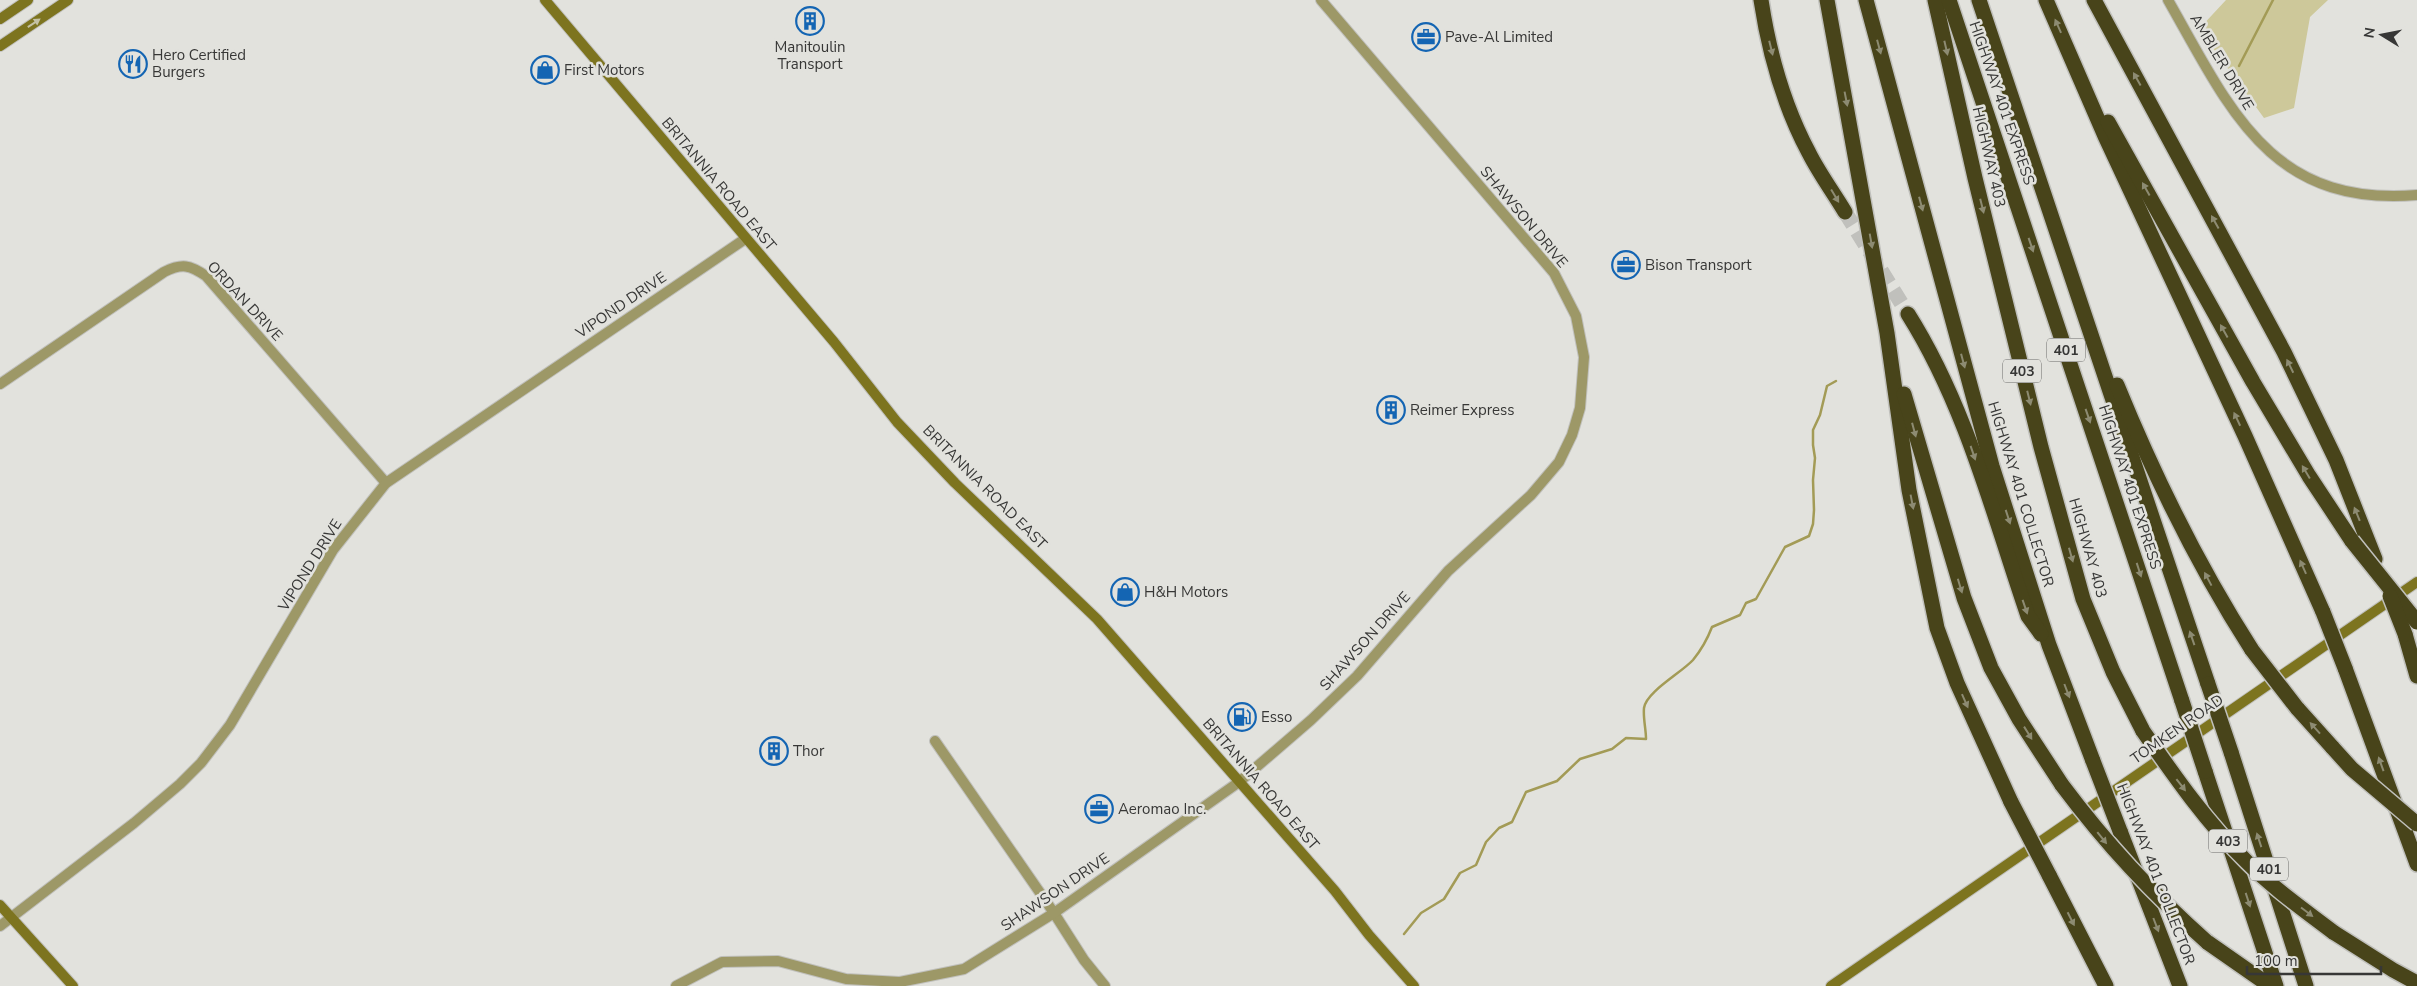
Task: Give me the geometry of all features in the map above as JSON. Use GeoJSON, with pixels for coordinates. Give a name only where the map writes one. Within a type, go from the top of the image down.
{"type":"FeatureCollection","features":[{"type":"Feature","properties":{"kind":"highway"},"geometry":{"type":"LineString","coordinates":[[1761,0],[1776,70],[1791,114],[1809,153],[1845,212]]}},
{"type":"Feature","properties":{"kind":"highway"},"geometry":{"type":"LineString","coordinates":[[1827,0],[1887,333],[1909,490],[1937,628],[1957,683],[2011,802],[2106,986]]}},
{"type":"Feature","properties":{"kind":"highway","name":"HIGHWAY 401 COLLECTOR"},"geometry":{"type":"LineString","coordinates":[[1866,0],[1992,466],[2049,645],[2180,986]]}},
{"type":"Feature","properties":{"kind":"highway","name":"HIGHWAY 403"},"geometry":{"type":"LineString","coordinates":[[1935,0],[1975,178],[2041,447],[2083,599],[2113,672],[2143,731],[2209,820],[2248,863],[2288,898],[2333,932],[2411,980]]}},
{"type":"Feature","properties":{"kind":"highway","name":"HIGHWAY 401 EXPRESS"},"geometry":{"type":"LineString","coordinates":[[1949,0],[2276,986]]}},
{"type":"Feature","properties":{"kind":"highway","name":"HIGHWAY 401 EXPRESS"},"geometry":{"type":"LineString","coordinates":[[1979,0],[2231,752],[2306,986]]}},
{"type":"Feature","properties":{"kind":"highway"},"geometry":{"type":"LineString","coordinates":[[2046,0],[2105,136],[2245,436],[2323,612],[2410,826],[2417,864]]}},
{"type":"Feature","properties":{"kind":"highway"},"geometry":{"type":"LineString","coordinates":[[2094,0],[2284,352],[2336,460],[2405,634],[2417,676]]}},
{"type":"Feature","properties":{"kind":"highway"},"geometry":{"type":"LineString","coordinates":[[2069,51],[2253,382],[2309,476],[2352,542],[2417,622]]}},
{"type":"Feature","properties":{"kind":"highway"},"geometry":{"type":"LineString","coordinates":[[2062,249],[2144,452],[2218,596],[2252,650],[2297,708],[2352,770],[2410,826],[2417,877]]}},
{"type":"Feature","properties":{"kind":"highway"},"geometry":{"type":"LineString","coordinates":[[1908,314],[1930,349],[1944,378],[1970,444],[2028,616],[2049,645]]}},
{"type":"Feature","properties":{"kind":"highway"},"geometry":{"type":"LineString","coordinates":[[1887,333],[1927,479],[1964,598],[1991,668],[2019,719],[2062,785],[2117,855],[2146,886],[2207,942],[2233,962],[2270,986]]}},
{"type":"Feature","properties":{"kind":"street"},"geometry":{"type":"LineString","coordinates":[[0,19],[28,0]]}},
{"type":"Feature","properties":{"kind":"street"},"geometry":{"type":"LineString","coordinates":[[0,46],[68,0]]}},
{"type":"Feature","properties":{"kind":"street","name":"BRITANNIA ROAD EAST"},"geometry":{"type":"LineString","coordinates":[[545,0],[834,342],[897,422],[955,484],[1097,619],[1150,677],[1414,986]]}},
{"type":"Feature","properties":{"kind":"street","name":"SHAWSON DRIVE"},"geometry":{"type":"LineString","coordinates":[[676,986],[722,962],[778,961],[846,979],[900,982],[964,969],[1054,914],[1239,782],[1311,720],[1357,676],[1448,571],[1531,495],[1559,462],[1572,435],[1580,408],[1584,357],[1576,316],[1554,272],[1321,0]]}},
{"type":"Feature","properties":{"kind":"street","name":"AMBLER DRIVE"},"geometry":{"type":"LineString","coordinates":[[2168,0],[2228,105],[2270,154],[2312,179],[2346,192],[2375,196],[2417,196]]}},
{"type":"Feature","properties":{"kind":"street","name":"VIPOND DRIVE"},"geometry":{"type":"LineString","coordinates":[[0,926],[134,823],[180,784],[201,763],[230,726],[333,550],[386,483],[745,239]]}},
{"type":"Feature","properties":{"kind":"street","name":"ORDAN DRIVE"},"geometry":{"type":"LineString","coordinates":[[0,384],[164,272],[178,265],[191,266],[206,276],[386,483]]}},
{"type":"Feature","properties":{"kind":"street","name":"TOMKEN ROAD"},"geometry":{"type":"LineString","coordinates":[[1831,986],[2417,582]]}},
{"type":"Feature","properties":{"kind":"street"},"geometry":{"type":"LineString","coordinates":[[935,741],[1084,960],[1105,986]]}},
{"type":"Feature","properties":{"kind":"street"},"geometry":{"type":"LineString","coordinates":[[0,905],[73,986]]}},
{"type":"Feature","properties":{"kind":"shaded area"},"geometry":{"type":"Polygon","coordinates":[[[2226,0],[2328,0],[2310,17],[2294,108],[2264,118],[2199,29],[2226,0]]]}},
{"type":"Feature","properties":{"kind":"waterway"},"geometry":{"type":"LineString","coordinates":[[2239,66],[2273,0]]}},
{"type":"Feature","properties":{"kind":"waterway"},"geometry":{"type":"LineString","coordinates":[[1404,934],[1421,913],[1444,899],[1460,873],[1476,865],[1486,842],[1499,828],[1512,822],[1526,792],[1557,781],[1580,759],[1612,749],[1626,738],[1646,739],[1644,716],[1646,702],[1657,689],[1693,660],[1704,644],[1712,627],[1740,615],[1746,603],[1756,599],[1785,547],[1809,536],[1813,524],[1814,510],[1813,480],[1815,458],[1813,430],[1820,415],[1827,386],[1836,381]]}},
{"type":"Feature","properties":{"kind":"tunnel"},"geometry":{"type":"LineString","coordinates":[[1845,212],[1908,314]]}},
{"type":"Feature","properties":{"kind":"place","name":"Manitoulin Transport"},"geometry":{"type":"Point","coordinates":[810,21]}},
{"type":"Feature","properties":{"kind":"place","name":"Pave-Al Limited"},"geometry":{"type":"Point","coordinates":[1426,37]}},
{"type":"Feature","properties":{"kind":"place","name":"Hero Certified Burgers"},"geometry":{"type":"Point","coordinates":[133,64]}},
{"type":"Feature","properties":{"kind":"place","name":"First Motors"},"geometry":{"type":"Point","coordinates":[545,70]}},
{"type":"Feature","properties":{"kind":"place","name":"Bison Transport"},"geometry":{"type":"Point","coordinates":[1626,265]}},
{"type":"Feature","properties":{"kind":"place","name":"Reimer Express"},"geometry":{"type":"Point","coordinates":[1391,410]}},
{"type":"Feature","properties":{"kind":"place","name":"H&H Motors"},"geometry":{"type":"Point","coordinates":[1125,592]}},
{"type":"Feature","properties":{"kind":"place","name":"Esso"},"geometry":{"type":"Point","coordinates":[1242,717]}},
{"type":"Feature","properties":{"kind":"place","name":"Thor"},"geometry":{"type":"Point","coordinates":[774,751]}},
{"type":"Feature","properties":{"kind":"place","name":"Aeromao Inc."},"geometry":{"type":"Point","coordinates":[1099,809]}}]}
